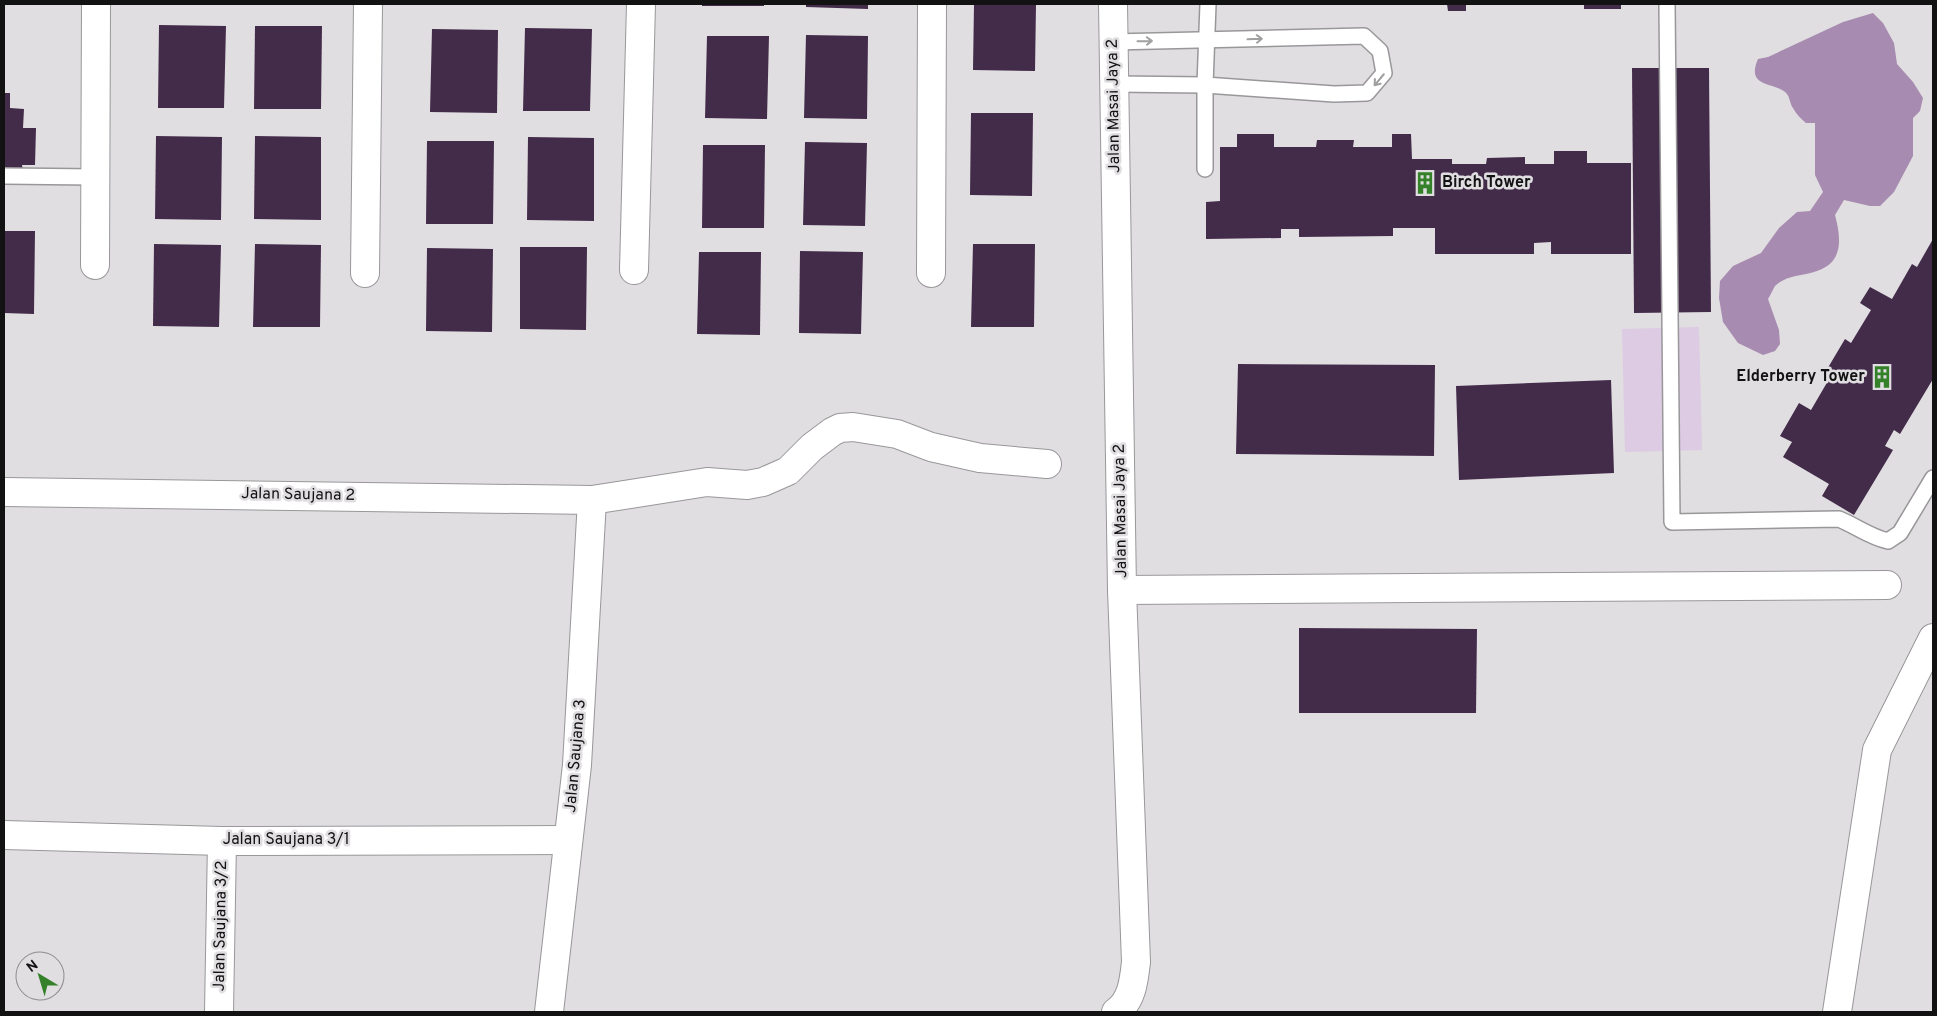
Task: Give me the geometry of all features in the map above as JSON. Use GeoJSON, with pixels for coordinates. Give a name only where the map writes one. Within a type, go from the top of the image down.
{"type":"FeatureCollection","features":[{"type":"Feature","properties":{"kind":"street"},"geometry":{"type":"LineString","coordinates":[[95,265],[96,4]]}},
{"type":"Feature","properties":{"kind":"street"},"geometry":{"type":"LineString","coordinates":[[365,273],[368,4]]}},
{"type":"Feature","properties":{"kind":"street"},"geometry":{"type":"LineString","coordinates":[[634,270],[641,4]]}},
{"type":"Feature","properties":{"kind":"street"},"geometry":{"type":"LineString","coordinates":[[931,273],[932,4]]}},
{"type":"Feature","properties":{"kind":"street","name":"Jalan Masai Jaya 2"},"geometry":{"type":"LineString","coordinates":[[1113,4],[1122,590],[1136,962],[1134,984],[1123,1007],[1116,1012]]}},
{"type":"Feature","properties":{"kind":"street","name":"Jalan Saujana 2"},"geometry":{"type":"LineString","coordinates":[[4,492],[592,500],[707,482],[747,485],[763,482],[788,471],[812,447],[832,432],[840,428],[853,427],[897,434],[931,446],[980,458],[1047,464]]}},
{"type":"Feature","properties":{"kind":"street","name":"Jalan Saujana 3"},"geometry":{"type":"LineString","coordinates":[[549,1012],[577,765],[592,500]]}},
{"type":"Feature","properties":{"kind":"street"},"geometry":{"type":"LineString","coordinates":[[1122,590],[1886,585]]}},
{"type":"Feature","properties":{"kind":"street"},"geometry":{"type":"LineString","coordinates":[[1837,1012],[1877,750],[1933,638]]}},
{"type":"Feature","properties":{"kind":"street","name":"Jalan Saujana 3/1"},"geometry":{"type":"LineString","coordinates":[[4,835],[222,841],[568,840]]}},
{"type":"Feature","properties":{"kind":"street","name":"Jalan Saujana 3/2"},"geometry":{"type":"LineString","coordinates":[[219,1012],[222,841]]}},
{"type":"Feature","properties":{"kind":"lane"},"geometry":{"type":"LineString","coordinates":[[1205,169],[1205,85],[1208,4]]}},
{"type":"Feature","properties":{"kind":"lane"},"geometry":{"type":"LineString","coordinates":[[1667,4],[1672,522],[1839,520],[1853,525],[1876,538],[1888,541],[1900,534],[1933,478]]}},
{"type":"Feature","properties":{"kind":"lane"},"geometry":{"type":"LineString","coordinates":[[1113,42],[1364,36],[1380,51],[1384,73],[1367,93],[1334,94],[1205,85],[1114,84]]}},
{"type":"Feature","properties":{"kind":"lane"},"geometry":{"type":"LineString","coordinates":[[4,176],[95,177]]}},
{"type":"Feature","properties":{"kind":"shaded area"},"geometry":{"type":"Polygon","coordinates":[[[1873,13],[1883,23],[1894,43],[1897,64],[1913,82],[1923,98],[1920,111],[1913,118],[1913,156],[1894,192],[1880,206],[1870,206],[1844,200],[1835,215],[1839,240],[1836,255],[1832,262],[1812,273],[1785,279],[1775,286],[1768,299],[1779,330],[1780,344],[1775,351],[1763,355],[1738,343],[1723,322],[1719,298],[1720,281],[1733,266],[1761,253],[1779,228],[1797,212],[1810,211],[1823,192],[1815,175],[1815,123],[1806,123],[1800,118],[1792,106],[1789,97],[1782,90],[1759,80],[1755,69],[1758,59],[1768,57],[1843,22],[1873,13]]]}},
{"type":"Feature","properties":{"kind":"shaded area"},"geometry":{"type":"Polygon","coordinates":[[[1699,327],[1702,450],[1625,452],[1622,329],[1699,327]]]}},
{"type":"Feature","properties":{"kind":"building"},"geometry":{"type":"Polygon","coordinates":[[[702,4],[764,4],[764,6],[702,6],[702,4]]]}},
{"type":"Feature","properties":{"kind":"building"},"geometry":{"type":"Polygon","coordinates":[[[806,4],[868,4],[868,9],[806,7],[806,4]]]}},
{"type":"Feature","properties":{"kind":"building"},"geometry":{"type":"Polygon","coordinates":[[[974,4],[1036,4],[1035,71],[973,70],[974,4]]]}},
{"type":"Feature","properties":{"kind":"building"},"geometry":{"type":"Polygon","coordinates":[[[1447,4],[1466,4],[1466,11],[1448,11],[1447,4]]]}},
{"type":"Feature","properties":{"kind":"building"},"geometry":{"type":"Polygon","coordinates":[[[1584,4],[1621,4],[1621,9],[1584,9],[1584,4]]]}},
{"type":"Feature","properties":{"kind":"building"},"geometry":{"type":"Polygon","coordinates":[[[159,25],[226,26],[224,108],[158,108],[159,25]]]}},
{"type":"Feature","properties":{"kind":"building"},"geometry":{"type":"Polygon","coordinates":[[[255,26],[322,26],[321,109],[254,109],[255,26]]]}},
{"type":"Feature","properties":{"kind":"building"},"geometry":{"type":"Polygon","coordinates":[[[525,28],[592,29],[590,111],[523,111],[525,28]]]}},
{"type":"Feature","properties":{"kind":"building"},"geometry":{"type":"Polygon","coordinates":[[[432,29],[498,30],[497,113],[430,112],[432,29]]]}},
{"type":"Feature","properties":{"kind":"building"},"geometry":{"type":"Polygon","coordinates":[[[806,35],[868,36],[867,119],[804,118],[806,35]]]}},
{"type":"Feature","properties":{"kind":"building"},"geometry":{"type":"Polygon","coordinates":[[[707,36],[769,36],[767,119],[705,118],[707,36]]]}},
{"type":"Feature","properties":{"kind":"building"},"geometry":{"type":"Polygon","coordinates":[[[1632,68],[1709,68],[1711,312],[1634,313],[1632,68]]]}},
{"type":"Feature","properties":{"kind":"building"},"geometry":{"type":"Polygon","coordinates":[[[4,93],[10,93],[10,108],[24,109],[23,128],[36,128],[35,165],[22,165],[23,170],[4,170],[4,93]]]}},
{"type":"Feature","properties":{"kind":"building"},"geometry":{"type":"Polygon","coordinates":[[[971,113],[1033,113],[1032,196],[970,195],[971,113]]]}},
{"type":"Feature","properties":{"kind":"building","name":"Birch Tower"},"geometry":{"type":"Polygon","coordinates":[[[1237,134],[1274,134],[1274,147],[1316,147],[1317,140],[1354,140],[1353,147],[1392,147],[1392,134],[1411,134],[1412,159],[1452,159],[1452,164],[1486,164],[1487,158],[1525,157],[1525,164],[1554,164],[1554,151],[1587,151],[1587,163],[1631,163],[1631,254],[1551,254],[1551,242],[1534,243],[1534,254],[1435,254],[1435,228],[1393,228],[1393,236],[1299,237],[1299,229],[1281,229],[1281,238],[1206,239],[1206,202],[1220,201],[1220,147],[1237,147],[1237,134]]]}},
{"type":"Feature","properties":{"kind":"building"},"geometry":{"type":"Polygon","coordinates":[[[156,136],[222,137],[221,220],[155,219],[156,136]]]}},
{"type":"Feature","properties":{"kind":"building"},"geometry":{"type":"Polygon","coordinates":[[[255,136],[321,137],[321,220],[254,219],[255,136]]]}},
{"type":"Feature","properties":{"kind":"building"},"geometry":{"type":"Polygon","coordinates":[[[528,137],[594,138],[594,221],[527,220],[528,137]]]}},
{"type":"Feature","properties":{"kind":"building"},"geometry":{"type":"Polygon","coordinates":[[[427,141],[494,141],[493,224],[426,224],[427,141]]]}},
{"type":"Feature","properties":{"kind":"building"},"geometry":{"type":"Polygon","coordinates":[[[805,142],[867,143],[865,226],[803,225],[805,142]]]}},
{"type":"Feature","properties":{"kind":"building"},"geometry":{"type":"Polygon","coordinates":[[[703,145],[765,145],[764,228],[702,228],[703,145]]]}},
{"type":"Feature","properties":{"kind":"building"},"geometry":{"type":"Polygon","coordinates":[[[4,231],[35,231],[34,314],[4,313],[4,231]]]}},
{"type":"Feature","properties":{"kind":"building","name":"Elderberry Tower"},"geometry":{"type":"Polygon","coordinates":[[[1933,239],[1933,379],[1900,434],[1894,430],[1885,446],[1893,450],[1854,515],[1822,496],[1829,484],[1783,457],[1792,442],[1780,436],[1799,403],[1811,410],[1832,374],[1826,371],[1845,339],[1851,343],[1871,310],[1860,303],[1870,287],[1892,299],[1912,264],[1917,267],[1933,239]]]}},
{"type":"Feature","properties":{"kind":"building"},"geometry":{"type":"Polygon","coordinates":[[[154,244],[221,245],[219,327],[153,326],[154,244]]]}},
{"type":"Feature","properties":{"kind":"building"},"geometry":{"type":"Polygon","coordinates":[[[255,244],[321,245],[320,327],[253,327],[255,244]]]}},
{"type":"Feature","properties":{"kind":"building"},"geometry":{"type":"Polygon","coordinates":[[[973,244],[1035,244],[1034,327],[971,327],[973,244]]]}},
{"type":"Feature","properties":{"kind":"building"},"geometry":{"type":"Polygon","coordinates":[[[520,247],[587,247],[586,330],[520,329],[520,247]]]}},
{"type":"Feature","properties":{"kind":"building"},"geometry":{"type":"Polygon","coordinates":[[[427,248],[493,249],[492,332],[426,331],[427,248]]]}},
{"type":"Feature","properties":{"kind":"building"},"geometry":{"type":"Polygon","coordinates":[[[800,251],[863,252],[861,334],[799,333],[800,251]]]}},
{"type":"Feature","properties":{"kind":"building"},"geometry":{"type":"Polygon","coordinates":[[[699,252],[761,252],[760,335],[697,334],[699,252]]]}},
{"type":"Feature","properties":{"kind":"building"},"geometry":{"type":"Polygon","coordinates":[[[1238,364],[1435,365],[1434,456],[1236,454],[1238,364]]]}},
{"type":"Feature","properties":{"kind":"building"},"geometry":{"type":"Polygon","coordinates":[[[1611,380],[1614,473],[1459,480],[1456,386],[1611,380]]]}},
{"type":"Feature","properties":{"kind":"building"},"geometry":{"type":"Polygon","coordinates":[[[1299,628],[1477,629],[1476,713],[1299,713],[1299,628]]]}},
{"type":"Feature","properties":{"kind":"place","name":"Birch Tower"},"geometry":{"type":"Point","coordinates":[1425,183]}},
{"type":"Feature","properties":{"kind":"place","name":"Elderberry Tower"},"geometry":{"type":"Point","coordinates":[1882,377]}}]}
